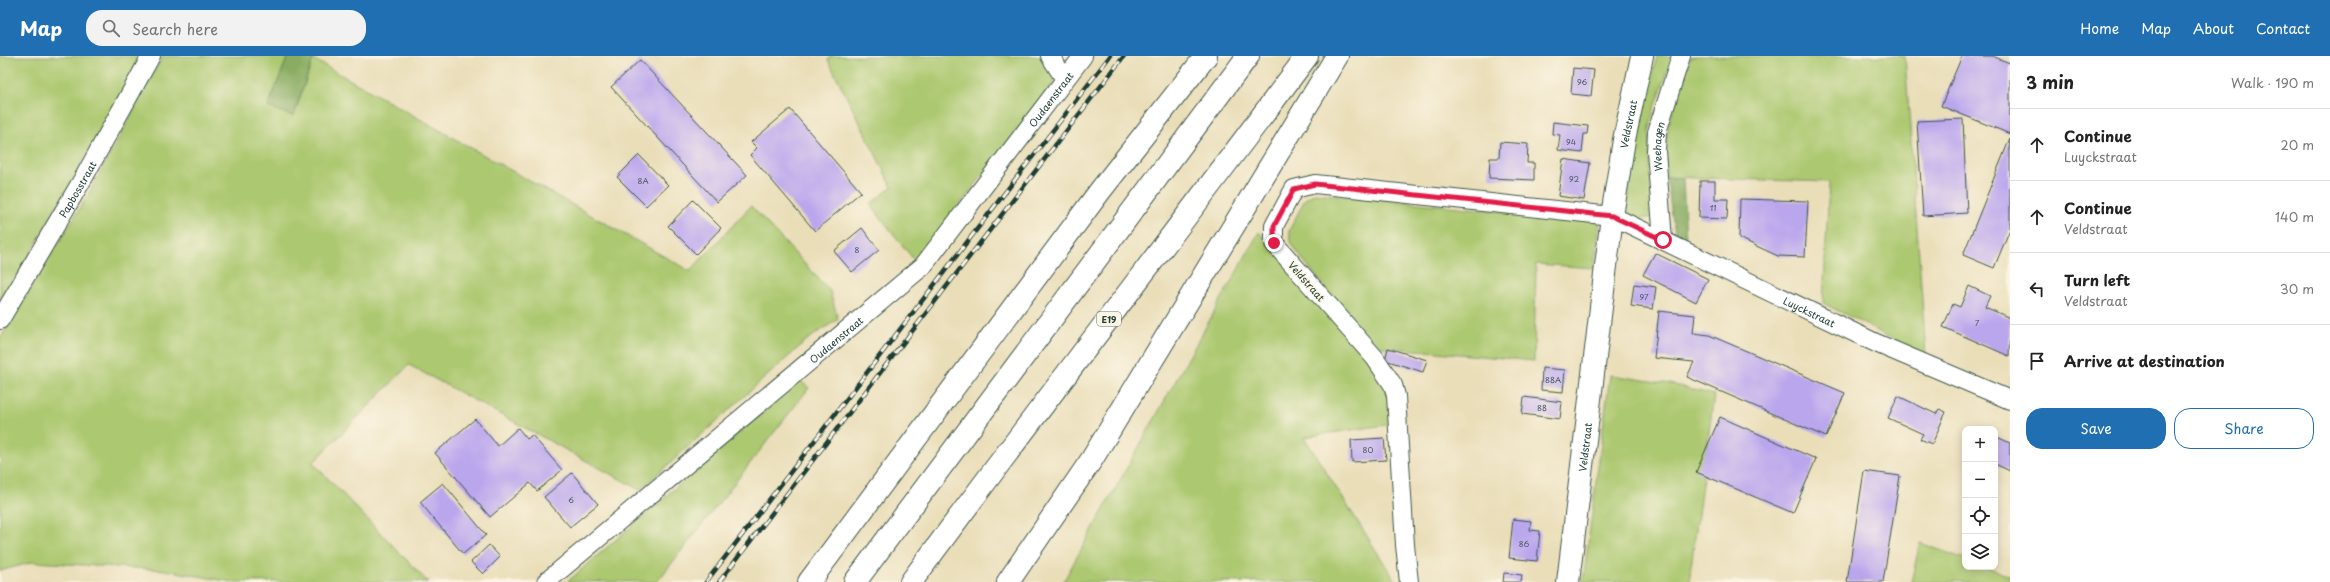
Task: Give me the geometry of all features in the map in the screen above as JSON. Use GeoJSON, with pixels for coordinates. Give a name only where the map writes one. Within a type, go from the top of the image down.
{"type":"FeatureCollection","features":[{"type":"Feature","properties":{"kind":"main road"},"geometry":{"type":"LineString","coordinates":[[809,582],[1100,191],[1206,56]]}},
{"type":"Feature","properties":{"kind":"main road"},"geometry":{"type":"LineString","coordinates":[[855,582],[1248,56]]}},
{"type":"Feature","properties":{"kind":"main road","name":"E19"},"geometry":{"type":"LineString","coordinates":[[911,582],[1034,416],[1161,251],[1307,56]]}},
{"type":"Feature","properties":{"kind":"main road"},"geometry":{"type":"LineString","coordinates":[[1008,582],[1092,459],[1337,56]]}},
{"type":"Feature","properties":{"kind":"main road","name":"Veldstraat"},"geometry":{"type":"LineString","coordinates":[[1568,582],[1612,216],[1624,140],[1642,56]]}},
{"type":"Feature","properties":{"kind":"street","name":"Papbosstraat"},"geometry":{"type":"LineString","coordinates":[[0,320],[84,176],[151,56]]}},
{"type":"Feature","properties":{"kind":"street"},"geometry":{"type":"LineString","coordinates":[[1050,56],[1065,79]]}},
{"type":"Feature","properties":{"kind":"street","name":"Oudaenstraat"},"geometry":{"type":"LineString","coordinates":[[546,582],[922,266],[1083,56]]}},
{"type":"Feature","properties":{"kind":"street","name":"Weehagen"},"geometry":{"type":"LineString","coordinates":[[1663,240],[1656,151],[1657,132],[1681,56]]}},
{"type":"Feature","properties":{"kind":"street","name":"Veldstraat"},"geometry":{"type":"LineString","coordinates":[[1409,582],[1405,544],[1396,396],[1393,385],[1375,358],[1274,243],[1274,226],[1294,189],[1315,184],[1612,216]]}},
{"type":"Feature","properties":{"kind":"street","name":"Luyckstraat"},"geometry":{"type":"LineString","coordinates":[[1612,216],[1876,342],[2010,400]]}},
{"type":"Feature","properties":{"kind":"green space"},"geometry":{"type":"Polygon","coordinates":[[[0,56],[142,56],[0,307],[0,56]]]}},
{"type":"Feature","properties":{"kind":"green space"},"geometry":{"type":"Polygon","coordinates":[[[163,56],[288,56],[268,106],[294,116],[313,59],[690,271],[751,206],[830,291],[838,319],[807,340],[640,490],[409,365],[313,463],[428,582],[231,582],[166,570],[33,562],[0,571],[0,339],[89,193],[163,56]]]}},
{"type":"Feature","properties":{"kind":"green space"},"geometry":{"type":"Polygon","coordinates":[[[288,56],[314,56],[293,116],[268,107],[288,56]]]}},
{"type":"Feature","properties":{"kind":"green space"},"geometry":{"type":"Polygon","coordinates":[[[831,56],[1043,56],[1055,77],[1053,84],[918,259],[914,260],[870,204],[892,187],[828,60],[831,56]]]}},
{"type":"Feature","properties":{"kind":"green space"},"geometry":{"type":"Polygon","coordinates":[[[1657,56],[1673,56],[1653,113],[1649,133],[1652,213],[1649,218],[1638,219],[1627,212],[1627,202],[1646,94],[1657,56]]]}},
{"type":"Feature","properties":{"kind":"green space"},"geometry":{"type":"Polygon","coordinates":[[[1691,56],[1905,56],[1926,356],[1823,303],[1829,182],[1666,177],[1665,147],[1669,122],[1691,56]]]}},
{"type":"Feature","properties":{"kind":"green space"},"geometry":{"type":"Polygon","coordinates":[[[1666,178],[1683,178],[1686,241],[1676,239],[1666,178]]]}},
{"type":"Feature","properties":{"kind":"green space"},"geometry":{"type":"Polygon","coordinates":[[[1315,193],[1600,221],[1594,268],[1536,264],[1534,361],[1372,346],[1292,246],[1289,231],[1305,199],[1315,193]]]}},
{"type":"Feature","properties":{"kind":"green space"},"geometry":{"type":"Polygon","coordinates":[[[1259,232],[1382,375],[1391,402],[1392,424],[1304,437],[1396,582],[1063,582],[1259,232]]]}},
{"type":"Feature","properties":{"kind":"green space"},"geometry":{"type":"Polygon","coordinates":[[[1610,375],[1671,384],[1714,395],[1689,582],[1583,582],[1610,375]]]}},
{"type":"Feature","properties":{"kind":"green space"},"geometry":{"type":"Polygon","coordinates":[[[800,380],[809,388],[657,582],[567,582],[800,380]]]}},
{"type":"Feature","properties":{"kind":"green space"},"geometry":{"type":"Polygon","coordinates":[[[1920,543],[1962,558],[1962,570],[1994,570],[2010,576],[2010,582],[1911,582],[1920,543]]]}},
{"type":"Feature","properties":{"kind":"building"},"geometry":{"type":"Polygon","coordinates":[[[1962,56],[1992,56],[2010,63],[2010,134],[1941,106],[1962,56]]]}},
{"type":"Feature","properties":{"kind":"building"},"geometry":{"type":"Polygon","coordinates":[[[640,60],[747,175],[717,202],[611,87],[640,60]]]}},
{"type":"Feature","properties":{"kind":"building"},"geometry":{"type":"Polygon","coordinates":[[[1573,68],[1594,70],[1591,96],[1571,94],[1573,68]]]}},
{"type":"Feature","properties":{"kind":"building"},"geometry":{"type":"Polygon","coordinates":[[[790,109],[861,192],[815,231],[750,155],[757,148],[751,142],[790,109]]]}},
{"type":"Feature","properties":{"kind":"building"},"geometry":{"type":"Polygon","coordinates":[[[1963,119],[1967,213],[1923,216],[1917,121],[1963,119]]]}},
{"type":"Feature","properties":{"kind":"building"},"geometry":{"type":"Polygon","coordinates":[[[1553,122],[1588,126],[1587,134],[1584,134],[1582,153],[1558,150],[1560,135],[1552,134],[1553,122]]]}},
{"type":"Feature","properties":{"kind":"building"},"geometry":{"type":"Polygon","coordinates":[[[2010,138],[2010,229],[1994,268],[1963,255],[2010,138]]]}},
{"type":"Feature","properties":{"kind":"building"},"geometry":{"type":"Polygon","coordinates":[[[1500,142],[1528,144],[1527,163],[1534,163],[1534,180],[1489,178],[1490,158],[1499,158],[1500,142]]]}},
{"type":"Feature","properties":{"kind":"building"},"geometry":{"type":"Polygon","coordinates":[[[639,155],[668,185],[646,206],[617,177],[639,155]]]}},
{"type":"Feature","properties":{"kind":"building"},"geometry":{"type":"Polygon","coordinates":[[[1563,159],[1590,163],[1584,200],[1558,196],[1563,159]]]}},
{"type":"Feature","properties":{"kind":"building"},"geometry":{"type":"Polygon","coordinates":[[[1700,181],[1715,181],[1715,199],[1728,199],[1727,219],[1699,218],[1700,181]]]}},
{"type":"Feature","properties":{"kind":"building"},"geometry":{"type":"Polygon","coordinates":[[[1740,199],[1808,201],[1805,257],[1778,256],[1739,238],[1740,199]]]}},
{"type":"Feature","properties":{"kind":"building"},"geometry":{"type":"Polygon","coordinates":[[[693,200],[721,228],[696,254],[668,226],[693,200]]]}},
{"type":"Feature","properties":{"kind":"building"},"geometry":{"type":"Polygon","coordinates":[[[862,228],[879,250],[852,272],[834,251],[862,228]]]}},
{"type":"Feature","properties":{"kind":"building"},"geometry":{"type":"Polygon","coordinates":[[[1655,253],[1708,279],[1696,302],[1643,275],[1655,253]]]}},
{"type":"Feature","properties":{"kind":"building"},"geometry":{"type":"Polygon","coordinates":[[[1634,284],[1656,287],[1653,309],[1631,306],[1634,284]]]}},
{"type":"Feature","properties":{"kind":"building"},"geometry":{"type":"Polygon","coordinates":[[[1969,286],[1990,296],[1985,307],[2010,318],[2009,356],[1943,327],[1953,304],[1960,307],[1969,286]]]}},
{"type":"Feature","properties":{"kind":"building"},"geometry":{"type":"Polygon","coordinates":[[[1659,311],[1695,315],[1693,333],[1709,335],[1845,393],[1826,437],[1687,377],[1694,362],[1654,358],[1659,311]]]}},
{"type":"Feature","properties":{"kind":"building"},"geometry":{"type":"Polygon","coordinates":[[[1388,348],[1427,360],[1423,372],[1385,360],[1388,348]]]}},
{"type":"Feature","properties":{"kind":"building"},"geometry":{"type":"Polygon","coordinates":[[[1542,368],[1565,370],[1563,392],[1541,390],[1542,368]]]}},
{"type":"Feature","properties":{"kind":"building"},"geometry":{"type":"Polygon","coordinates":[[[1898,396],[1936,414],[1939,409],[1946,412],[1932,444],[1920,439],[1923,434],[1888,418],[1898,396]]]}},
{"type":"Feature","properties":{"kind":"building"},"geometry":{"type":"Polygon","coordinates":[[[1524,397],[1562,402],[1560,419],[1522,414],[1524,397]]]}},
{"type":"Feature","properties":{"kind":"building"},"geometry":{"type":"Polygon","coordinates":[[[1720,417],[1816,459],[1793,513],[1696,472],[1720,417]]]}},
{"type":"Feature","properties":{"kind":"building"},"geometry":{"type":"Polygon","coordinates":[[[475,419],[498,446],[518,428],[527,439],[532,435],[562,470],[537,491],[530,483],[490,517],[435,453],[475,419]]]}},
{"type":"Feature","properties":{"kind":"building"},"geometry":{"type":"Polygon","coordinates":[[[1998,437],[2010,443],[2010,471],[1998,465],[1998,437]]]}},
{"type":"Feature","properties":{"kind":"building"},"geometry":{"type":"Polygon","coordinates":[[[1384,438],[1386,460],[1352,462],[1351,440],[1384,438]]]}},
{"type":"Feature","properties":{"kind":"building"},"geometry":{"type":"Polygon","coordinates":[[[1864,471],[1900,476],[1883,582],[1847,582],[1864,471]]]}},
{"type":"Feature","properties":{"kind":"building"},"geometry":{"type":"Polygon","coordinates":[[[572,473],[598,504],[570,527],[544,497],[572,473]]]}},
{"type":"Feature","properties":{"kind":"building"},"geometry":{"type":"Polygon","coordinates":[[[443,483],[486,535],[463,554],[420,502],[443,483]]]}},
{"type":"Feature","properties":{"kind":"building"},"geometry":{"type":"Polygon","coordinates":[[[1513,519],[1531,521],[1530,530],[1540,531],[1537,561],[1509,558],[1513,519]]]}},
{"type":"Feature","properties":{"kind":"building"},"geometry":{"type":"Polygon","coordinates":[[[489,545],[500,557],[483,574],[471,562],[489,545]]]}},
{"type":"Feature","properties":{"kind":"building"},"geometry":{"type":"Polygon","coordinates":[[[1504,573],[1522,575],[1521,582],[1503,582],[1504,573]]]}},
{"type":"Feature","properties":{"kind":"railway"},"geometry":{"type":"LineString","coordinates":[[706,582],[1110,56]]}},
{"type":"Feature","properties":{"kind":"railway"},"geometry":{"type":"LineString","coordinates":[[719,582],[1124,56]]}},
{"type":"Feature","properties":{"kind":"route"},"geometry":{"type":"LineString","coordinates":[[1274,243],[1274,226],[1294,189],[1315,184],[1612,216],[1663,240]]}}]}
